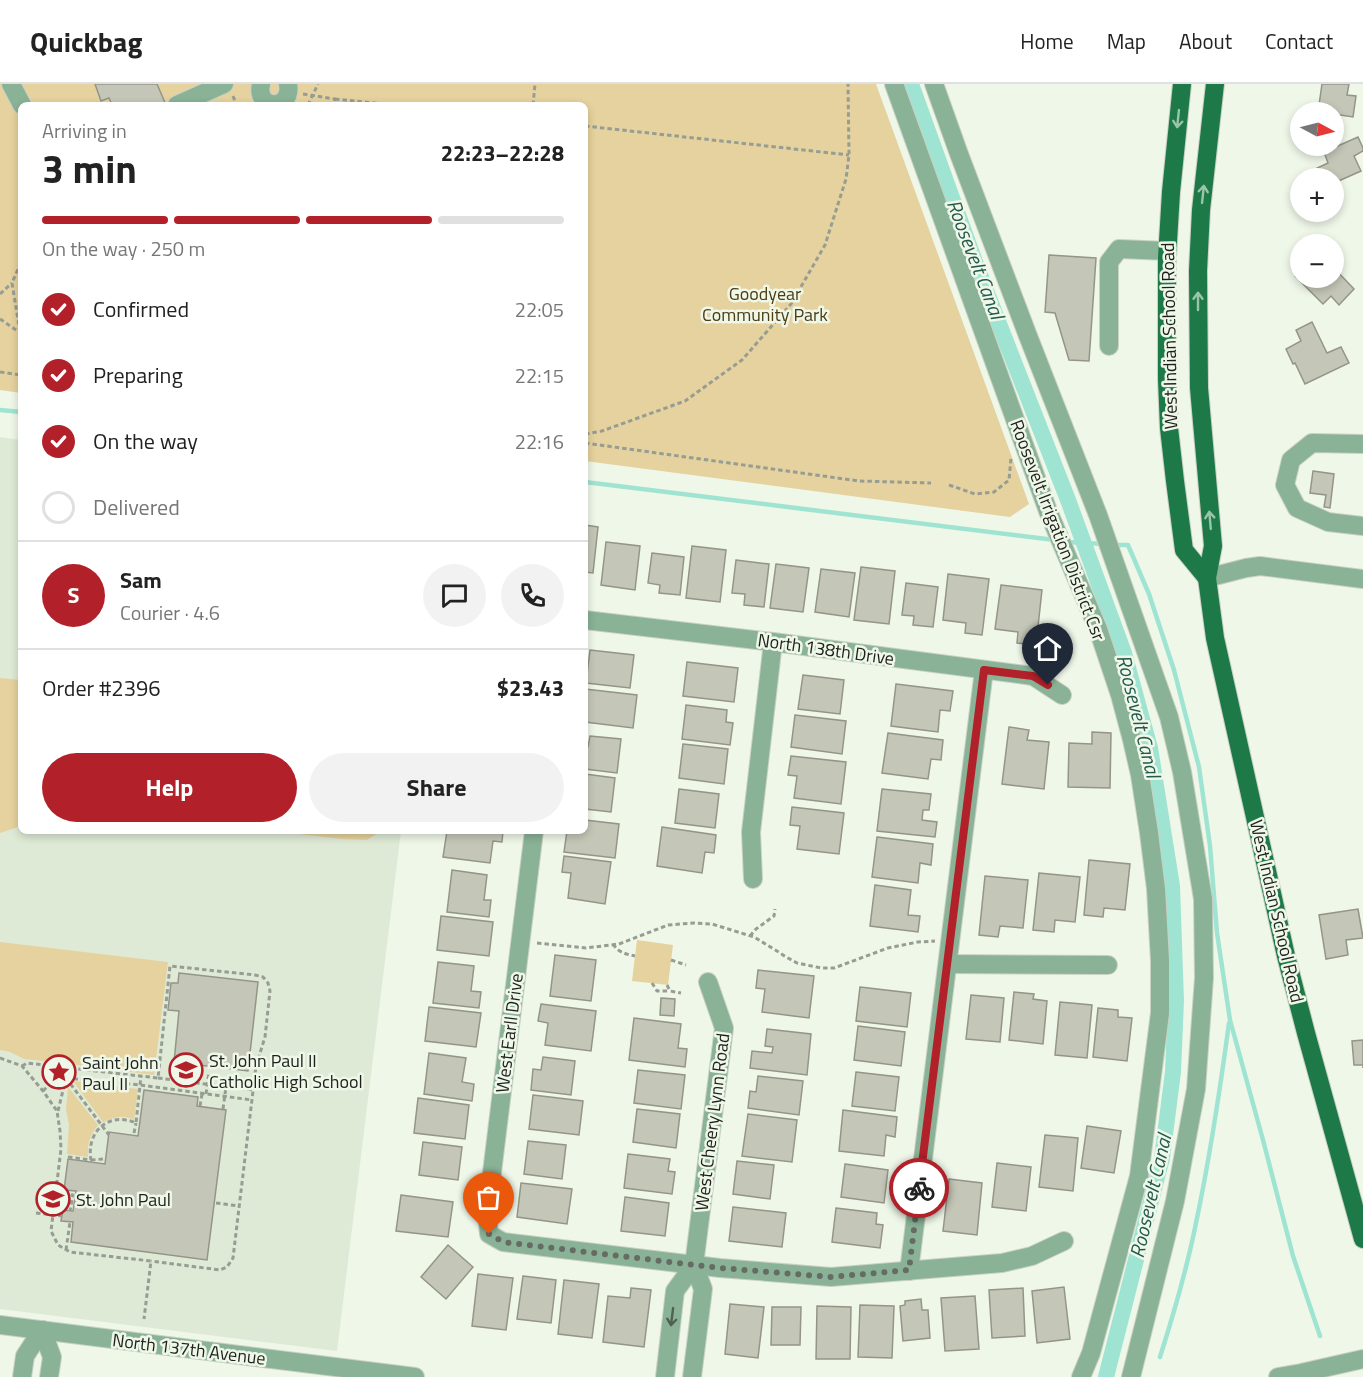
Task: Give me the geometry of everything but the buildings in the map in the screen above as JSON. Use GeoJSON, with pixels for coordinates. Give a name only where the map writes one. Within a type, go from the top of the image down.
{"type":"FeatureCollection","features":[{"type":"Feature","properties":{"kind":"main road","name":"West Indian School Road"},"geometry":{"type":"LineString","coordinates":[[1182,84],[1167,251],[1169,428],[1184,550],[1207,578]]}},
{"type":"Feature","properties":{"kind":"main road","name":"West Indian School Road"},"geometry":{"type":"LineString","coordinates":[[1215,84],[1201,210],[1199,253],[1199,388],[1213,546],[1207,578],[1215,638],[1284,945],[1363,1239]]}},
{"type":"Feature","properties":{"kind":"main road"},"geometry":{"type":"LineString","coordinates":[[1167,251],[1199,253]]}},
{"type":"Feature","properties":{"kind":"street"},"geometry":{"type":"LineString","coordinates":[[11,84],[20,102]]}},
{"type":"Feature","properties":{"kind":"street"},"geometry":{"type":"LineString","coordinates":[[184,102],[224,84]]}},
{"type":"Feature","properties":{"kind":"street"},"geometry":{"type":"LineString","coordinates":[[261,84],[261,95],[263,100],[268,102]]}},
{"type":"Feature","properties":{"kind":"street","name":"Roosevelt Irrigation District Csr"},"geometry":{"type":"LineString","coordinates":[[894,84],[1048,511],[1098,629],[1132,740],[1149,833],[1156,889],[1160,1003],[1147,1118],[1139,1176],[1091,1353],[1081,1377]]}},
{"type":"Feature","properties":{"kind":"street"},"geometry":{"type":"LineString","coordinates":[[934,84],[1098,515],[1169,717],[1182,772],[1203,899],[1204,978],[1196,1089],[1175,1201],[1131,1377]]}},
{"type":"Feature","properties":{"kind":"street"},"geometry":{"type":"LineString","coordinates":[[282,102],[289,88]]}},
{"type":"Feature","properties":{"kind":"street"},"geometry":{"type":"LineString","coordinates":[[1109,346],[1109,262],[1119,249],[1167,251]]}},
{"type":"Feature","properties":{"kind":"street"},"geometry":{"type":"LineString","coordinates":[[1363,444],[1312,443],[1291,460],[1285,485],[1297,508],[1328,522],[1363,526]]}},
{"type":"Feature","properties":{"kind":"street"},"geometry":{"type":"LineString","coordinates":[[1207,578],[1260,566],[1363,579]]}},
{"type":"Feature","properties":{"kind":"street","name":"North 138th Drive"},"geometry":{"type":"LineString","coordinates":[[588,620],[1033,676],[1062,695]]}},
{"type":"Feature","properties":{"kind":"street"},"geometry":{"type":"LineString","coordinates":[[753,879],[751,832],[773,642]]}},
{"type":"Feature","properties":{"kind":"street"},"geometry":{"type":"LineString","coordinates":[[909,1270],[984,670]]}},
{"type":"Feature","properties":{"kind":"street","name":"West Earll Drive"},"geometry":{"type":"LineString","coordinates":[[534,834],[487,1213],[489,1234],[503,1242],[694,1265]]}},
{"type":"Feature","properties":{"kind":"street"},"geometry":{"type":"LineString","coordinates":[[948,964],[1108,965]]}},
{"type":"Feature","properties":{"kind":"street","name":"West Cheery Lynn Road"},"geometry":{"type":"LineString","coordinates":[[692,1377],[703,1289],[694,1265],[724,1028],[708,982]]}},
{"type":"Feature","properties":{"kind":"street"},"geometry":{"type":"LineString","coordinates":[[694,1265],[831,1277],[1002,1263],[1032,1256],[1064,1241]]}},
{"type":"Feature","properties":{"kind":"street","name":"West Cheery Lynn Road"},"geometry":{"type":"LineString","coordinates":[[665,1377],[675,1291],[694,1265]]}},
{"type":"Feature","properties":{"kind":"street","name":"North 137th Avenue"},"geometry":{"type":"LineString","coordinates":[[0,1325],[415,1377]]}},
{"type":"Feature","properties":{"kind":"street"},"geometry":{"type":"LineString","coordinates":[[22,1377],[25,1356],[42,1330]]}},
{"type":"Feature","properties":{"kind":"street"},"geometry":{"type":"LineString","coordinates":[[42,1330],[52,1357],[50,1377]]}},
{"type":"Feature","properties":{"kind":"street"},"geometry":{"type":"LineString","coordinates":[[1278,1377],[1363,1359]]}},
{"type":"Feature","properties":{"kind":"path"},"geometry":{"type":"LineString","coordinates":[[310,102],[318,84]]}},
{"type":"Feature","properties":{"kind":"path"},"geometry":{"type":"LineString","coordinates":[[533,102],[536,84]]}},
{"type":"Feature","properties":{"kind":"path"},"geometry":{"type":"LineString","coordinates":[[588,433],[602,431],[685,401],[742,360],[791,304],[825,245],[846,179],[849,155],[848,84]]}},
{"type":"Feature","properties":{"kind":"path"},"geometry":{"type":"LineString","coordinates":[[289,88],[313,95],[364,102]]}},
{"type":"Feature","properties":{"kind":"path"},"geometry":{"type":"LineString","coordinates":[[588,126],[849,155]]}},
{"type":"Feature","properties":{"kind":"path"},"geometry":{"type":"LineString","coordinates":[[0,294],[12,283],[18,269]]}},
{"type":"Feature","properties":{"kind":"path"},"geometry":{"type":"LineString","coordinates":[[12,283],[18,316]]}},
{"type":"Feature","properties":{"kind":"path"},"geometry":{"type":"LineString","coordinates":[[0,319],[18,330]]}},
{"type":"Feature","properties":{"kind":"path"},"geometry":{"type":"LineString","coordinates":[[0,372],[18,375]]}},
{"type":"Feature","properties":{"kind":"path"},"geometry":{"type":"LineString","coordinates":[[588,443],[859,481],[931,483]]}},
{"type":"Feature","properties":{"kind":"path"},"geometry":{"type":"LineString","coordinates":[[949,484],[975,494],[994,492],[1009,480],[1011,449]]}},
{"type":"Feature","properties":{"kind":"path"},"geometry":{"type":"LineString","coordinates":[[750,936],[774,916],[775,909]]}},
{"type":"Feature","properties":{"kind":"path"},"geometry":{"type":"LineString","coordinates":[[535,942],[586,948],[619,944],[668,925],[712,924],[750,936],[797,963],[834,968],[888,948],[936,941]]}},
{"type":"Feature","properties":{"kind":"path"},"geometry":{"type":"LineString","coordinates":[[613,944],[616,949],[635,956]]}},
{"type":"Feature","properties":{"kind":"path"},"geometry":{"type":"LineString","coordinates":[[671,960],[686,965]]}},
{"type":"Feature","properties":{"kind":"path"},"geometry":{"type":"LineString","coordinates":[[70,1068],[57,1111],[61,1149],[51,1231],[58,1245],[70,1252],[220,1270],[227,1267],[233,1258],[256,1066],[265,1037],[270,991],[263,977],[170,966],[158,1078]]}},
{"type":"Feature","properties":{"kind":"path"},"geometry":{"type":"LineString","coordinates":[[652,983],[657,991],[681,993]]}},
{"type":"Feature","properties":{"kind":"path"},"geometry":{"type":"LineString","coordinates":[[667,984],[670,992]]}},
{"type":"Feature","properties":{"kind":"path"},"geometry":{"type":"LineString","coordinates":[[0,1058],[22,1066],[43,1090],[57,1111]]}},
{"type":"Feature","properties":{"kind":"path"},"geometry":{"type":"LineString","coordinates":[[22,1066],[27,1063],[53,1066],[58,1063],[66,1064],[70,1068],[253,1090]]}},
{"type":"Feature","properties":{"kind":"path"},"geometry":{"type":"LineString","coordinates":[[53,1066],[54,1079]]}},
{"type":"Feature","properties":{"kind":"path"},"geometry":{"type":"LineString","coordinates":[[200,1106],[209,1072]]}},
{"type":"Feature","properties":{"kind":"path"},"geometry":{"type":"LineString","coordinates":[[134,1133],[141,1076]]}},
{"type":"Feature","properties":{"kind":"path"},"geometry":{"type":"LineString","coordinates":[[54,1079],[64,1080],[66,1078],[140,1085],[252,1100]]}},
{"type":"Feature","properties":{"kind":"path"},"geometry":{"type":"LineString","coordinates":[[66,1078],[109,1135]]}},
{"type":"Feature","properties":{"kind":"path"},"geometry":{"type":"LineString","coordinates":[[43,1090],[54,1079]]}},
{"type":"Feature","properties":{"kind":"path"},"geometry":{"type":"LineString","coordinates":[[163,1089],[164,1079]]}},
{"type":"Feature","properties":{"kind":"path"},"geometry":{"type":"LineString","coordinates":[[187,1092],[188,1082]]}},
{"type":"Feature","properties":{"kind":"path"},"geometry":{"type":"LineString","coordinates":[[223,1109],[226,1087]]}},
{"type":"Feature","properties":{"kind":"path"},"geometry":{"type":"LineString","coordinates":[[91,1160],[90,1146],[93,1137],[102,1126],[116,1120],[135,1123]]}},
{"type":"Feature","properties":{"kind":"path"},"geometry":{"type":"LineString","coordinates":[[68,1158],[103,1159]]}},
{"type":"Feature","properties":{"kind":"path"},"geometry":{"type":"LineString","coordinates":[[56,1192],[73,1195],[70,1210]]}},
{"type":"Feature","properties":{"kind":"path"},"geometry":{"type":"LineString","coordinates":[[216,1203],[239,1206]]}},
{"type":"Feature","properties":{"kind":"path"},"geometry":{"type":"LineString","coordinates":[[36,1213],[62,1216]]}},
{"type":"Feature","properties":{"kind":"path"},"geometry":{"type":"LineString","coordinates":[[66,1250],[70,1222]]}},
{"type":"Feature","properties":{"kind":"path"},"geometry":{"type":"LineString","coordinates":[[144,1319],[151,1261]]}},
{"type":"Feature","properties":{"kind":"shaded area","name":"St. John Paul II Catholic High School"},"geometry":{"type":"Polygon","coordinates":[[[0,437],[18,440],[18,834],[401,834],[337,1351],[0,1309],[0,437]]]}},
{"type":"Feature","properties":{"kind":"green space","name":"Goodyear Community Park"},"geometry":{"type":"Polygon","coordinates":[[[0,84],[876,84],[1029,504],[1010,517],[588,461],[588,102],[18,102],[18,393],[0,390],[0,84]]]}},
{"type":"Feature","properties":{"kind":"green space"},"geometry":{"type":"Polygon","coordinates":[[[0,678],[18,680],[18,827],[0,833],[0,678]]]}},
{"type":"Feature","properties":{"kind":"green space"},"geometry":{"type":"Polygon","coordinates":[[[299,834],[376,834],[367,840],[299,834]]]}},
{"type":"Feature","properties":{"kind":"green space"},"geometry":{"type":"Polygon","coordinates":[[[637,940],[673,945],[668,985],[632,981],[637,940]]]}},
{"type":"Feature","properties":{"kind":"green space"},"geometry":{"type":"Polygon","coordinates":[[[0,942],[168,962],[154,1075],[70,1064],[63,1060],[53,1062],[24,1059],[0,1050],[0,942]]]}},
{"type":"Feature","properties":{"kind":"green space"},"geometry":{"type":"Polygon","coordinates":[[[73,1081],[138,1089],[134,1120],[118,1117],[103,1122],[73,1081]]]}},
{"type":"Feature","properties":{"kind":"green space"},"geometry":{"type":"Polygon","coordinates":[[[68,1087],[98,1125],[90,1140],[88,1157],[67,1154],[68,1087]]]}},
{"type":"Feature","properties":{"kind":"waterway","name":"Roosevelt Canal"},"geometry":{"type":"LineString","coordinates":[[911,84],[978,270],[1068,500],[1124,653],[1150,748],[1172,886],[1176,1001],[1173,1072],[1162,1158],[1106,1377]]}},
{"type":"Feature","properties":{"kind":"waterway"},"geometry":{"type":"LineString","coordinates":[[0,410],[18,412]]}},
{"type":"Feature","properties":{"kind":"waterway"},"geometry":{"type":"LineString","coordinates":[[588,482],[1055,540]]}},
{"type":"Feature","properties":{"kind":"waterway","name":"Roosevelt Canal"},"geometry":{"type":"LineString","coordinates":[[1067,542],[1103,544]]}},
{"type":"Feature","properties":{"kind":"waterway"},"geometry":{"type":"LineString","coordinates":[[1114,545],[1128,545],[1149,594],[1174,670],[1199,767],[1210,846],[1217,933],[1230,1020],[1293,1256],[1320,1336]]}},
{"type":"Feature","properties":{"kind":"waterway"},"geometry":{"type":"LineString","coordinates":[[1160,1357],[1189,1257],[1206,1173],[1229,1023]]}},
{"type":"Feature","properties":{"kind":"way so far"},"geometry":{"type":"LineString","coordinates":[[489,1234],[503,1242],[720,1268],[831,1277],[890,1273],[909,1270],[919,1188]]}},
{"type":"Feature","properties":{"kind":"place","name":"St. John Paul II Catholic High School"},"geometry":{"type":"Point","coordinates":[186,1070]}},
{"type":"Feature","properties":{"kind":"place","name":"Saint John Paul II"},"geometry":{"type":"Point","coordinates":[59,1072]}},
{"type":"Feature","properties":{"kind":"place","name":"St. John Paul"},"geometry":{"type":"Point","coordinates":[53,1199]}},
{"type":"Feature","properties":{"kind":"route"},"geometry":{"type":"LineString","coordinates":[[919,1188],[984,670],[1033,676],[1048,685]]}}]}
